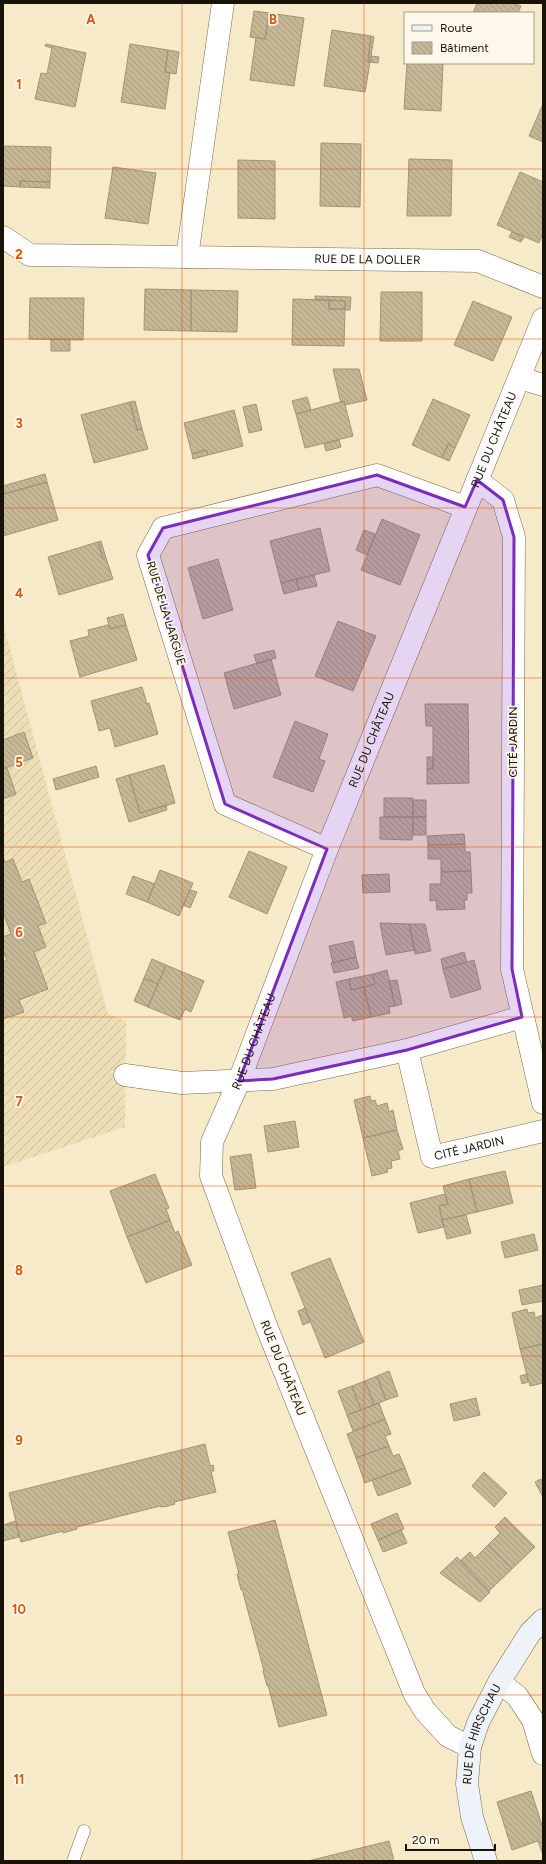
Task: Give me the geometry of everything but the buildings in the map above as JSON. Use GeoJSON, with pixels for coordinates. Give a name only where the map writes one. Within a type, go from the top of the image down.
{"type":"FeatureCollection","features":[{"type":"Feature","properties":{"kind":"main road","name":"RUE DE HIRSCHAU"},"geometry":{"type":"LineString","coordinates":[[486,1861],[472,1817],[466,1784],[470,1747],[478,1723],[499,1682],[530,1633],[543,1620]]}},
{"type":"Feature","properties":{"kind":"street"},"geometry":{"type":"LineString","coordinates":[[187,257],[223,3]]}},
{"type":"Feature","properties":{"kind":"street","name":"RUE DE LA DOLLER"},"geometry":{"type":"LineString","coordinates":[[3,237],[30,255],[478,261],[543,287]]}},
{"type":"Feature","properties":{"kind":"street","name":"RUE DU CHÂTEAU"},"geometry":{"type":"LineString","coordinates":[[470,1747],[448,1736],[425,1711],[414,1693],[267,1328],[211,1176],[212,1142],[240,1081],[327,850],[543,319]]}},
{"type":"Feature","properties":{"kind":"street"},"geometry":{"type":"LineString","coordinates":[[520,378],[543,385]]}},
{"type":"Feature","properties":{"kind":"street","name":"RUE DE LA LARGUE"},"geometry":{"type":"LineString","coordinates":[[327,850],[225,804],[148,555],[163,528],[377,475],[466,507]]}},
{"type":"Feature","properties":{"kind":"street","name":"CITÉ JARDIN"},"geometry":{"type":"LineString","coordinates":[[477,480],[503,500],[514,536],[512,969],[522,1018],[543,1103]]}},
{"type":"Feature","properties":{"kind":"street"},"geometry":{"type":"LineString","coordinates":[[126,1074],[182,1083],[273,1079],[407,1050],[522,1018]]}},
{"type":"Feature","properties":{"kind":"street","name":"CITÉ JARDIN"},"geometry":{"type":"LineString","coordinates":[[407,1050],[432,1157],[543,1131]]}},
{"type":"Feature","properties":{"kind":"street"},"geometry":{"type":"LineString","coordinates":[[499,1682],[517,1696],[533,1720],[543,1754]]}},
{"type":"Feature","properties":{"kind":"lane"},"geometry":{"type":"LineString","coordinates":[[73,1861],[84,1831]]}},
{"type":"Feature","properties":{"kind":"highlighted area"},"geometry":{"type":"Polygon","coordinates":[[[377,475],[465,507],[477,480],[503,500],[514,537],[512,969],[522,1017],[407,1050],[273,1079],[239,1081],[327,849],[225,804],[148,555],[163,528],[377,475]]]}},
{"type":"Feature","properties":{"kind":"shaded area"},"geometry":{"type":"Polygon","coordinates":[[[3,623],[108,1014],[126,1021],[125,1127],[3,1167],[3,623]]]}}]}
